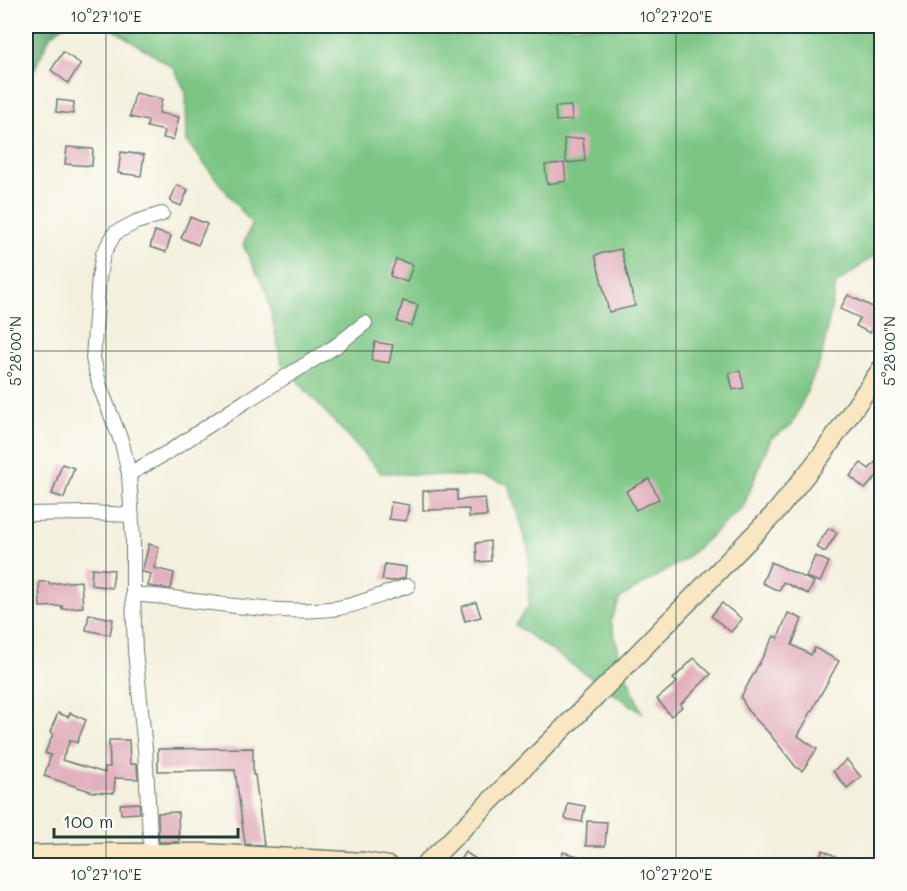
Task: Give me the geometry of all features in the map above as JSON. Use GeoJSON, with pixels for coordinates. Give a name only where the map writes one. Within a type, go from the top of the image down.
{"type":"FeatureCollection","features":[{"type":"Feature","properties":{"kind":"street"},"geometry":{"type":"LineString","coordinates":[[162,214],[136,222],[115,233],[104,254],[99,277],[93,358],[100,387],[122,443],[129,474],[135,651],[145,749],[162,858]]}},
{"type":"Feature","properties":{"kind":"street"},"geometry":{"type":"LineString","coordinates":[[129,474],[170,451],[336,346],[365,323]]}},
{"type":"Feature","properties":{"kind":"street"},"geometry":{"type":"LineString","coordinates":[[431,863],[776,512],[821,456],[882,368]]}},
{"type":"Feature","properties":{"kind":"street"},"geometry":{"type":"LineString","coordinates":[[26,514],[131,515]]}},
{"type":"Feature","properties":{"kind":"street"},"geometry":{"type":"LineString","coordinates":[[133,594],[257,609],[295,610],[337,608],[361,603],[408,586]]}},
{"type":"Feature","properties":{"kind":"street"},"geometry":{"type":"LineString","coordinates":[[26,855],[162,858],[203,854],[365,862],[389,866]]}},
{"type":"Feature","properties":{"kind":"green space"},"geometry":{"type":"Polygon","coordinates":[[[26,26],[63,26],[50,36],[26,88],[26,26]]]}},
{"type":"Feature","properties":{"kind":"green space"},"geometry":{"type":"Polygon","coordinates":[[[108,26],[881,26],[881,242],[875,255],[836,284],[821,359],[792,425],[771,438],[743,507],[684,560],[620,598],[611,621],[623,667],[642,713],[515,625],[529,605],[529,552],[508,484],[483,477],[381,473],[282,364],[267,294],[243,245],[252,224],[187,142],[186,92],[173,67],[108,26]]]}},
{"type":"Feature","properties":{"kind":"building"},"geometry":{"type":"Polygon","coordinates":[[[63,52],[81,64],[68,83],[51,70],[63,52]]]}},
{"type":"Feature","properties":{"kind":"building"},"geometry":{"type":"Polygon","coordinates":[[[135,93],[162,99],[159,113],[179,117],[173,140],[163,138],[165,131],[147,127],[148,121],[130,117],[135,93]]]}},
{"type":"Feature","properties":{"kind":"building"},"geometry":{"type":"Polygon","coordinates":[[[57,100],[74,102],[73,114],[56,112],[57,100]]]}},
{"type":"Feature","properties":{"kind":"building"},"geometry":{"type":"Polygon","coordinates":[[[571,106],[572,120],[556,121],[555,107],[571,106]]]}},
{"type":"Feature","properties":{"kind":"building"},"geometry":{"type":"Polygon","coordinates":[[[583,138],[585,161],[566,163],[564,139],[583,138]]]}},
{"type":"Feature","properties":{"kind":"building"},"geometry":{"type":"Polygon","coordinates":[[[67,147],[93,149],[92,166],[65,164],[67,147]]]}},
{"type":"Feature","properties":{"kind":"building"},"geometry":{"type":"Polygon","coordinates":[[[121,152],[144,155],[141,176],[118,173],[121,152]]]}},
{"type":"Feature","properties":{"kind":"building"},"geometry":{"type":"Polygon","coordinates":[[[564,163],[566,181],[547,184],[545,165],[564,163]]]}},
{"type":"Feature","properties":{"kind":"building"},"geometry":{"type":"Polygon","coordinates":[[[177,185],[188,190],[181,206],[170,201],[177,185]]]}},
{"type":"Feature","properties":{"kind":"building"},"geometry":{"type":"Polygon","coordinates":[[[190,217],[207,224],[198,245],[181,238],[190,217]]]}},
{"type":"Feature","properties":{"kind":"building"},"geometry":{"type":"Polygon","coordinates":[[[155,231],[171,236],[166,252],[150,247],[155,231]]]}},
{"type":"Feature","properties":{"kind":"building"},"geometry":{"type":"Polygon","coordinates":[[[621,249],[635,306],[609,312],[595,255],[621,249]]]}},
{"type":"Feature","properties":{"kind":"building"},"geometry":{"type":"Polygon","coordinates":[[[396,259],[413,265],[407,282],[390,276],[396,259]]]}},
{"type":"Feature","properties":{"kind":"building"},"geometry":{"type":"Polygon","coordinates":[[[848,295],[881,311],[870,333],[856,326],[860,318],[840,309],[848,295]]]}},
{"type":"Feature","properties":{"kind":"building"},"geometry":{"type":"Polygon","coordinates":[[[403,301],[418,305],[412,326],[397,322],[403,301]]]}},
{"type":"Feature","properties":{"kind":"building"},"geometry":{"type":"Polygon","coordinates":[[[375,342],[393,345],[389,363],[371,360],[375,342]]]}},
{"type":"Feature","properties":{"kind":"building"},"geometry":{"type":"Polygon","coordinates":[[[740,371],[744,388],[733,390],[729,373],[740,371]]]}},
{"type":"Feature","properties":{"kind":"building"},"geometry":{"type":"Polygon","coordinates":[[[882,455],[882,470],[865,489],[850,476],[861,463],[869,469],[882,455]]]}},
{"type":"Feature","properties":{"kind":"building"},"geometry":{"type":"Polygon","coordinates":[[[62,464],[74,468],[64,498],[52,494],[62,464]]]}},
{"type":"Feature","properties":{"kind":"building"},"geometry":{"type":"Polygon","coordinates":[[[649,479],[659,499],[636,510],[626,491],[649,479]]]}},
{"type":"Feature","properties":{"kind":"building"},"geometry":{"type":"Polygon","coordinates":[[[457,490],[457,500],[485,498],[487,516],[469,517],[469,509],[423,510],[423,491],[457,490]]]}},
{"type":"Feature","properties":{"kind":"building"},"geometry":{"type":"Polygon","coordinates":[[[391,502],[409,505],[406,521],[389,519],[391,502]]]}},
{"type":"Feature","properties":{"kind":"building"},"geometry":{"type":"Polygon","coordinates":[[[829,528],[837,533],[825,552],[816,547],[829,528]]]}},
{"type":"Feature","properties":{"kind":"building"},"geometry":{"type":"Polygon","coordinates":[[[490,541],[491,561],[477,562],[476,543],[490,541]]]}},
{"type":"Feature","properties":{"kind":"building"},"geometry":{"type":"Polygon","coordinates":[[[149,544],[159,547],[154,568],[174,573],[171,589],[148,586],[151,574],[142,572],[149,544]]]}},
{"type":"Feature","properties":{"kind":"building"},"geometry":{"type":"Polygon","coordinates":[[[815,556],[829,562],[820,582],[806,577],[815,556]]]}},
{"type":"Feature","properties":{"kind":"building"},"geometry":{"type":"Polygon","coordinates":[[[771,562],[814,582],[808,594],[783,582],[779,591],[762,583],[771,562]]]}},
{"type":"Feature","properties":{"kind":"building"},"geometry":{"type":"Polygon","coordinates":[[[385,564],[406,567],[405,578],[393,581],[382,580],[385,564]]]}},
{"type":"Feature","properties":{"kind":"building"},"geometry":{"type":"Polygon","coordinates":[[[92,568],[114,570],[112,588],[91,585],[92,568]]]}},
{"type":"Feature","properties":{"kind":"building"},"geometry":{"type":"Polygon","coordinates":[[[81,581],[83,607],[62,609],[62,606],[40,607],[39,582],[49,582],[49,584],[81,581]]]}},
{"type":"Feature","properties":{"kind":"building"},"geometry":{"type":"Polygon","coordinates":[[[476,602],[481,617],[465,621],[461,607],[476,602]]]}},
{"type":"Feature","properties":{"kind":"building"},"geometry":{"type":"Polygon","coordinates":[[[722,603],[742,619],[731,632],[711,616],[722,603]]]}},
{"type":"Feature","properties":{"kind":"building"},"geometry":{"type":"Polygon","coordinates":[[[788,613],[802,619],[792,645],[811,655],[815,648],[839,661],[798,736],[817,749],[802,771],[748,711],[741,697],[774,636],[778,638],[788,613]]]}},
{"type":"Feature","properties":{"kind":"building"},"geometry":{"type":"Polygon","coordinates":[[[89,614],[113,619],[110,635],[86,630],[89,614]]]}},
{"type":"Feature","properties":{"kind":"building"},"geometry":{"type":"Polygon","coordinates":[[[694,658],[711,674],[671,716],[657,699],[677,682],[673,679],[694,658]]]}},
{"type":"Feature","properties":{"kind":"building"},"geometry":{"type":"Polygon","coordinates":[[[58,713],[68,717],[70,713],[86,720],[77,743],[70,740],[62,760],[105,773],[105,767],[110,767],[109,740],[129,740],[130,764],[137,764],[138,779],[115,778],[114,793],[93,792],[44,776],[51,755],[45,753],[58,713]]]}},
{"type":"Feature","properties":{"kind":"building"},"geometry":{"type":"Polygon","coordinates":[[[253,748],[253,775],[255,775],[264,845],[245,844],[235,770],[158,771],[158,749],[253,748]]]}},
{"type":"Feature","properties":{"kind":"building"},"geometry":{"type":"Polygon","coordinates":[[[847,760],[861,777],[847,788],[833,771],[847,760]]]}},
{"type":"Feature","properties":{"kind":"building"},"geometry":{"type":"Polygon","coordinates":[[[139,803],[140,813],[121,814],[120,804],[139,803]]]}},
{"type":"Feature","properties":{"kind":"building"},"geometry":{"type":"Polygon","coordinates":[[[568,803],[585,806],[582,822],[565,819],[568,803]]]}},
{"type":"Feature","properties":{"kind":"building"},"geometry":{"type":"Polygon","coordinates":[[[178,812],[179,842],[159,842],[158,813],[178,812]]]}},
{"type":"Feature","properties":{"kind":"building"},"geometry":{"type":"Polygon","coordinates":[[[587,821],[607,822],[605,846],[586,846],[587,821]]]}},
{"type":"Feature","properties":{"kind":"building"},"geometry":{"type":"Polygon","coordinates":[[[823,850],[837,857],[833,866],[815,866],[823,850]]]}},
{"type":"Feature","properties":{"kind":"building"},"geometry":{"type":"Polygon","coordinates":[[[465,852],[487,866],[456,866],[465,852]]]}},
{"type":"Feature","properties":{"kind":"building"},"geometry":{"type":"Polygon","coordinates":[[[563,852],[582,857],[579,866],[560,866],[563,852]]]}}]}
